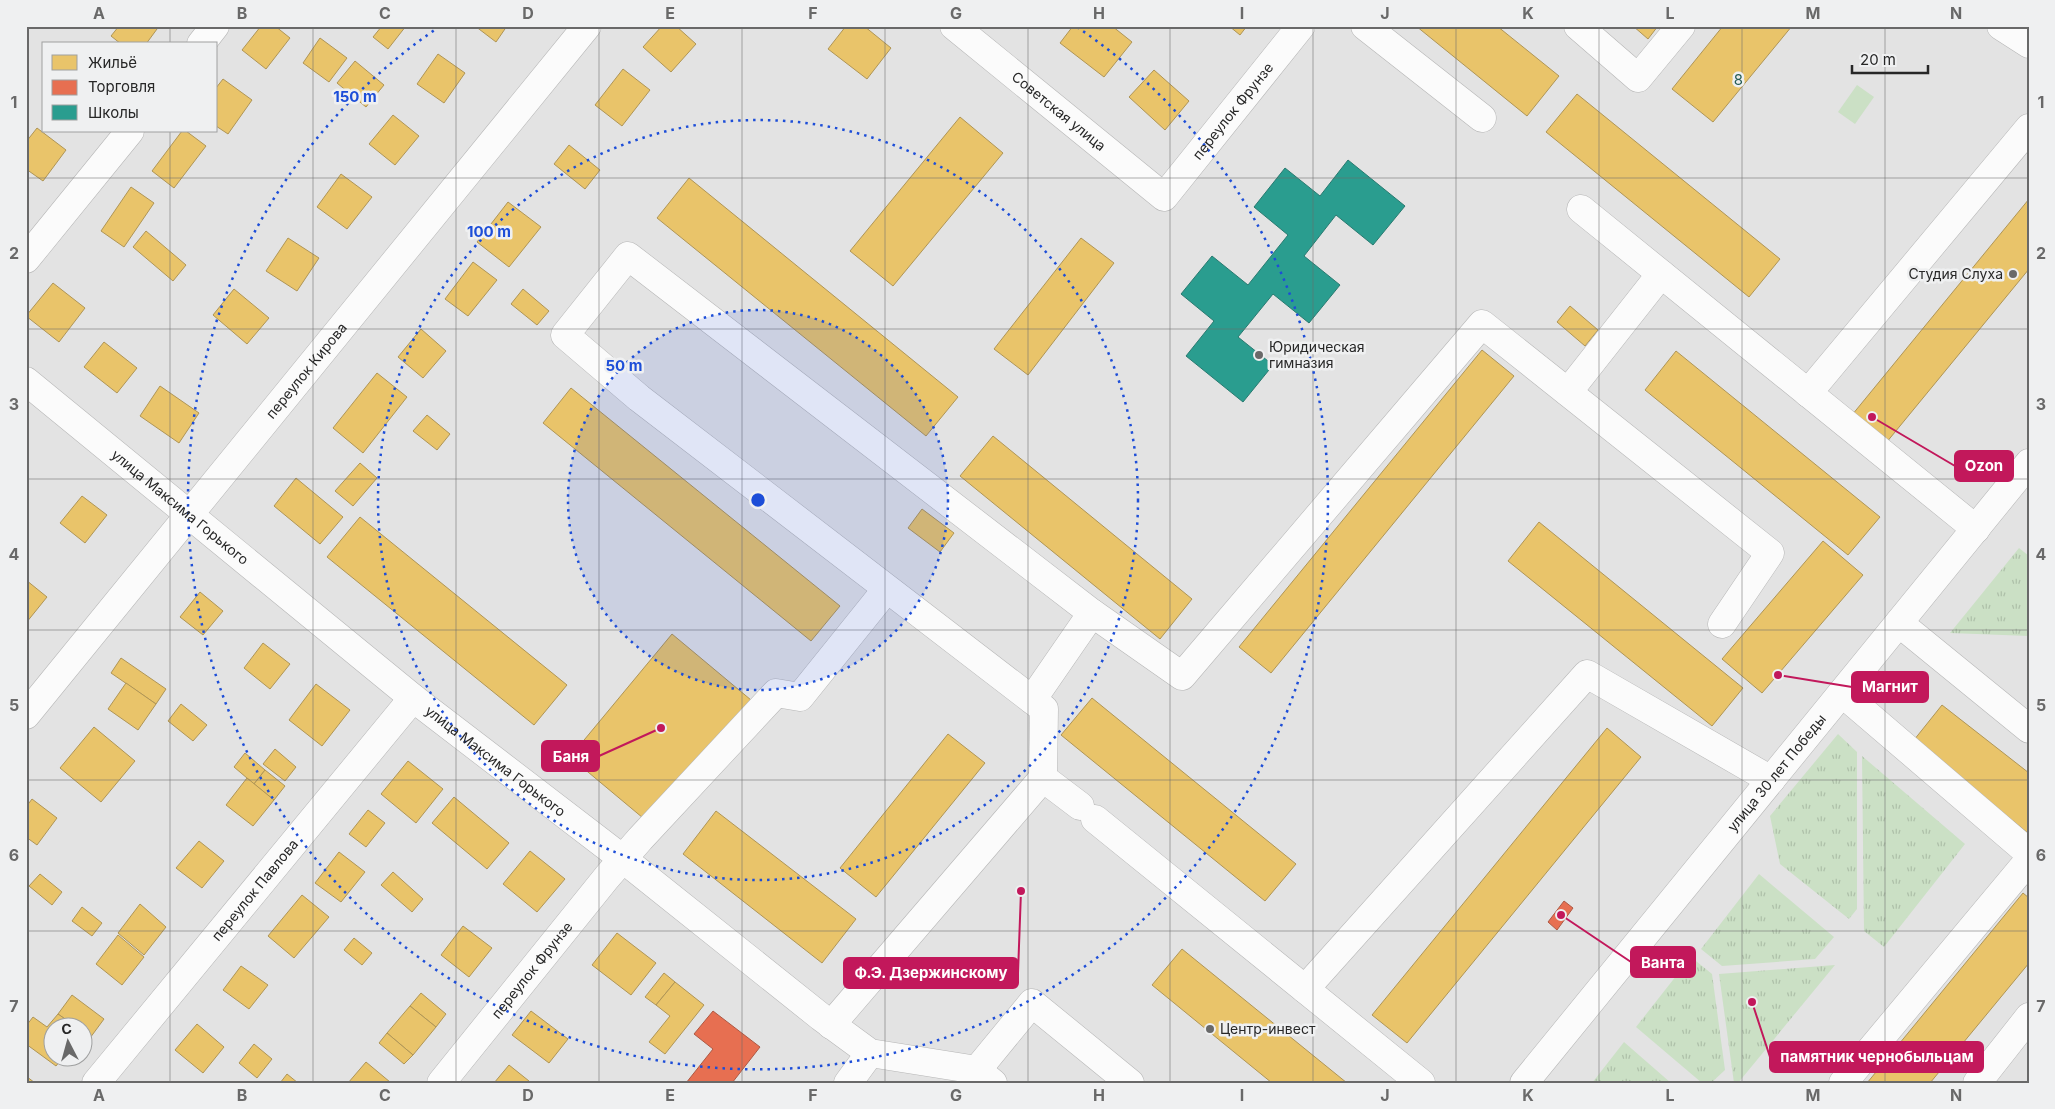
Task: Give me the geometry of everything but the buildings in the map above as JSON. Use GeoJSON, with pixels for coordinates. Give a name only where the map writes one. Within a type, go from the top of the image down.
{"type":"FeatureCollection","features":[{"type":"Feature","properties":{"kind":"street"},"geometry":{"type":"LineString","coordinates":[[203,42],[215,26]]}},
{"type":"Feature","properties":{"kind":"street","name":"переулок Кирова"},"geometry":{"type":"LineString","coordinates":[[26,715],[190,516],[587,26]]}},
{"type":"Feature","properties":{"kind":"street","name":"переулок Фрунзе"},"geometry":{"type":"LineString","coordinates":[[1164,197],[1301,26]]}},
{"type":"Feature","properties":{"kind":"street"},"geometry":{"type":"LineString","coordinates":[[1365,26],[1482,118]]}},
{"type":"Feature","properties":{"kind":"street"},"geometry":{"type":"LineString","coordinates":[[1578,26],[1638,78],[1681,26]]}},
{"type":"Feature","properties":{"kind":"street"},"geometry":{"type":"LineString","coordinates":[[2001,26],[2029,44]]}},
{"type":"Feature","properties":{"kind":"street","name":"Советская улица"},"geometry":{"type":"LineString","coordinates":[[958,28],[1164,197]]}},
{"type":"Feature","properties":{"kind":"street"},"geometry":{"type":"LineString","coordinates":[[1808,393],[2029,128]]}},
{"type":"Feature","properties":{"kind":"street"},"geometry":{"type":"LineString","coordinates":[[26,259],[129,132]]}},
{"type":"Feature","properties":{"kind":"street"},"geometry":{"type":"LineString","coordinates":[[1581,209],[1976,529]]}},
{"type":"Feature","properties":{"kind":"street"},"geometry":{"type":"LineString","coordinates":[[831,1025],[1043,778],[1044,710],[639,398],[565,335],[628,256],[1092,613],[1182,676],[1482,324],[1770,553],[1722,624]]}},
{"type":"Feature","properties":{"kind":"street"},"geometry":{"type":"LineString","coordinates":[[1568,392],[1660,274]]}},
{"type":"Feature","properties":{"kind":"street","name":"улица Максима Горького"},"geometry":{"type":"LineString","coordinates":[[26,381],[413,698],[623,859],[831,1025],[870,1053],[937,1073],[985,1076]]}},
{"type":"Feature","properties":{"kind":"street","name":"улица 30 лет Победы"},"geometry":{"type":"LineString","coordinates":[[1524,1083],[2029,463]]}},
{"type":"Feature","properties":{"kind":"street","name":"переулок Фрунзе"},"geometry":{"type":"LineString","coordinates":[[441,1083],[623,859],[776,693],[800,697],[886,590]]}},
{"type":"Feature","properties":{"kind":"street"},"geometry":{"type":"LineString","coordinates":[[1032,700],[1092,613]]}},
{"type":"Feature","properties":{"kind":"street"},"geometry":{"type":"LineString","coordinates":[[1899,623],[2029,729]]}},
{"type":"Feature","properties":{"kind":"street"},"geometry":{"type":"LineString","coordinates":[[1306,989],[1587,674],[1771,780]]}},
{"type":"Feature","properties":{"kind":"street"},"geometry":{"type":"LineString","coordinates":[[1842,693],[2029,853]]}},
{"type":"Feature","properties":{"kind":"street","name":"переулок Павлова"},"geometry":{"type":"LineString","coordinates":[[96,1083],[413,698]]}},
{"type":"Feature","properties":{"kind":"street"},"geometry":{"type":"LineString","coordinates":[[1043,778],[1421,1083]]}},
{"type":"Feature","properties":{"kind":"street"},"geometry":{"type":"LineString","coordinates":[[1843,1083],[2029,860]]}},
{"type":"Feature","properties":{"kind":"street"},"geometry":{"type":"LineString","coordinates":[[985,1076],[1032,1004],[1130,1083]]}},
{"type":"Feature","properties":{"kind":"street"},"geometry":{"type":"LineString","coordinates":[[1977,1083],[2027,1026]]}},
{"type":"Feature","properties":{"kind":"street"},"geometry":{"type":"LineString","coordinates":[[848,1083],[870,1053]]}},
{"type":"Feature","properties":{"kind":"green space"},"geometry":{"type":"Polygon","coordinates":[[[1857,85],[1874,97],[1855,124],[1838,112],[1857,85]]]}},
{"type":"Feature","properties":{"kind":"green space"},"geometry":{"type":"Polygon","coordinates":[[[2019,548],[2029,556],[2029,636],[1950,633],[2019,548]]]}},
{"type":"Feature","properties":{"kind":"green space"},"geometry":{"type":"Polygon","coordinates":[[[1838,734],[1857,752],[1857,909],[1849,919],[1780,864],[1770,816],[1838,734]]]}},
{"type":"Feature","properties":{"kind":"green space"},"geometry":{"type":"Polygon","coordinates":[[[1862,756],[1965,844],[1884,947],[1864,931],[1862,756]]]}},
{"type":"Feature","properties":{"kind":"green space"},"geometry":{"type":"Polygon","coordinates":[[[1759,874],[1834,937],[1815,959],[1722,966],[1701,949],[1759,874]]]}},
{"type":"Feature","properties":{"kind":"green space"},"geometry":{"type":"Polygon","coordinates":[[[1691,957],[1712,974],[1725,1070],[1711,1083],[1702,1083],[1636,1027],[1691,957]]]}},
{"type":"Feature","properties":{"kind":"green space"},"geometry":{"type":"Polygon","coordinates":[[[1835,965],[1738,1083],[1734,1083],[1719,974],[1835,965]]]}},
{"type":"Feature","properties":{"kind":"green space"},"geometry":{"type":"Polygon","coordinates":[[[1624,1042],[1671,1083],[1592,1083],[1624,1042]]]}},
{"type":"Feature","properties":{"kind":"place","name":"Студия Слуха"},"geometry":{"type":"Point","coordinates":[2013,274]}},
{"type":"Feature","properties":{"kind":"place","name":"Юридическая гимназия"},"geometry":{"type":"Point","coordinates":[1259,355]}},
{"type":"Feature","properties":{"kind":"place","name":"Ozon"},"geometry":{"type":"Point","coordinates":[1872,417]}},
{"type":"Feature","properties":{"kind":"place","name":"Магнит"},"geometry":{"type":"Point","coordinates":[1778,675]}},
{"type":"Feature","properties":{"kind":"place","name":"Баня"},"geometry":{"type":"Point","coordinates":[661,728]}},
{"type":"Feature","properties":{"kind":"place","name":"Ф.Э. Дзержинскому"},"geometry":{"type":"Point","coordinates":[1021,891]}},
{"type":"Feature","properties":{"kind":"place","name":"Ванта"},"geometry":{"type":"Point","coordinates":[1561,915]}},
{"type":"Feature","properties":{"kind":"place","name":"памятник чернобыльцам"},"geometry":{"type":"Point","coordinates":[1752,1002]}},
{"type":"Feature","properties":{"kind":"place","name":"Центр-инвест"},"geometry":{"type":"Point","coordinates":[1210,1029]}},
{"type":"Feature","properties":{"kind":"district","name":"8"},"geometry":{"type":"Point","coordinates":[1739,80]}}]}
